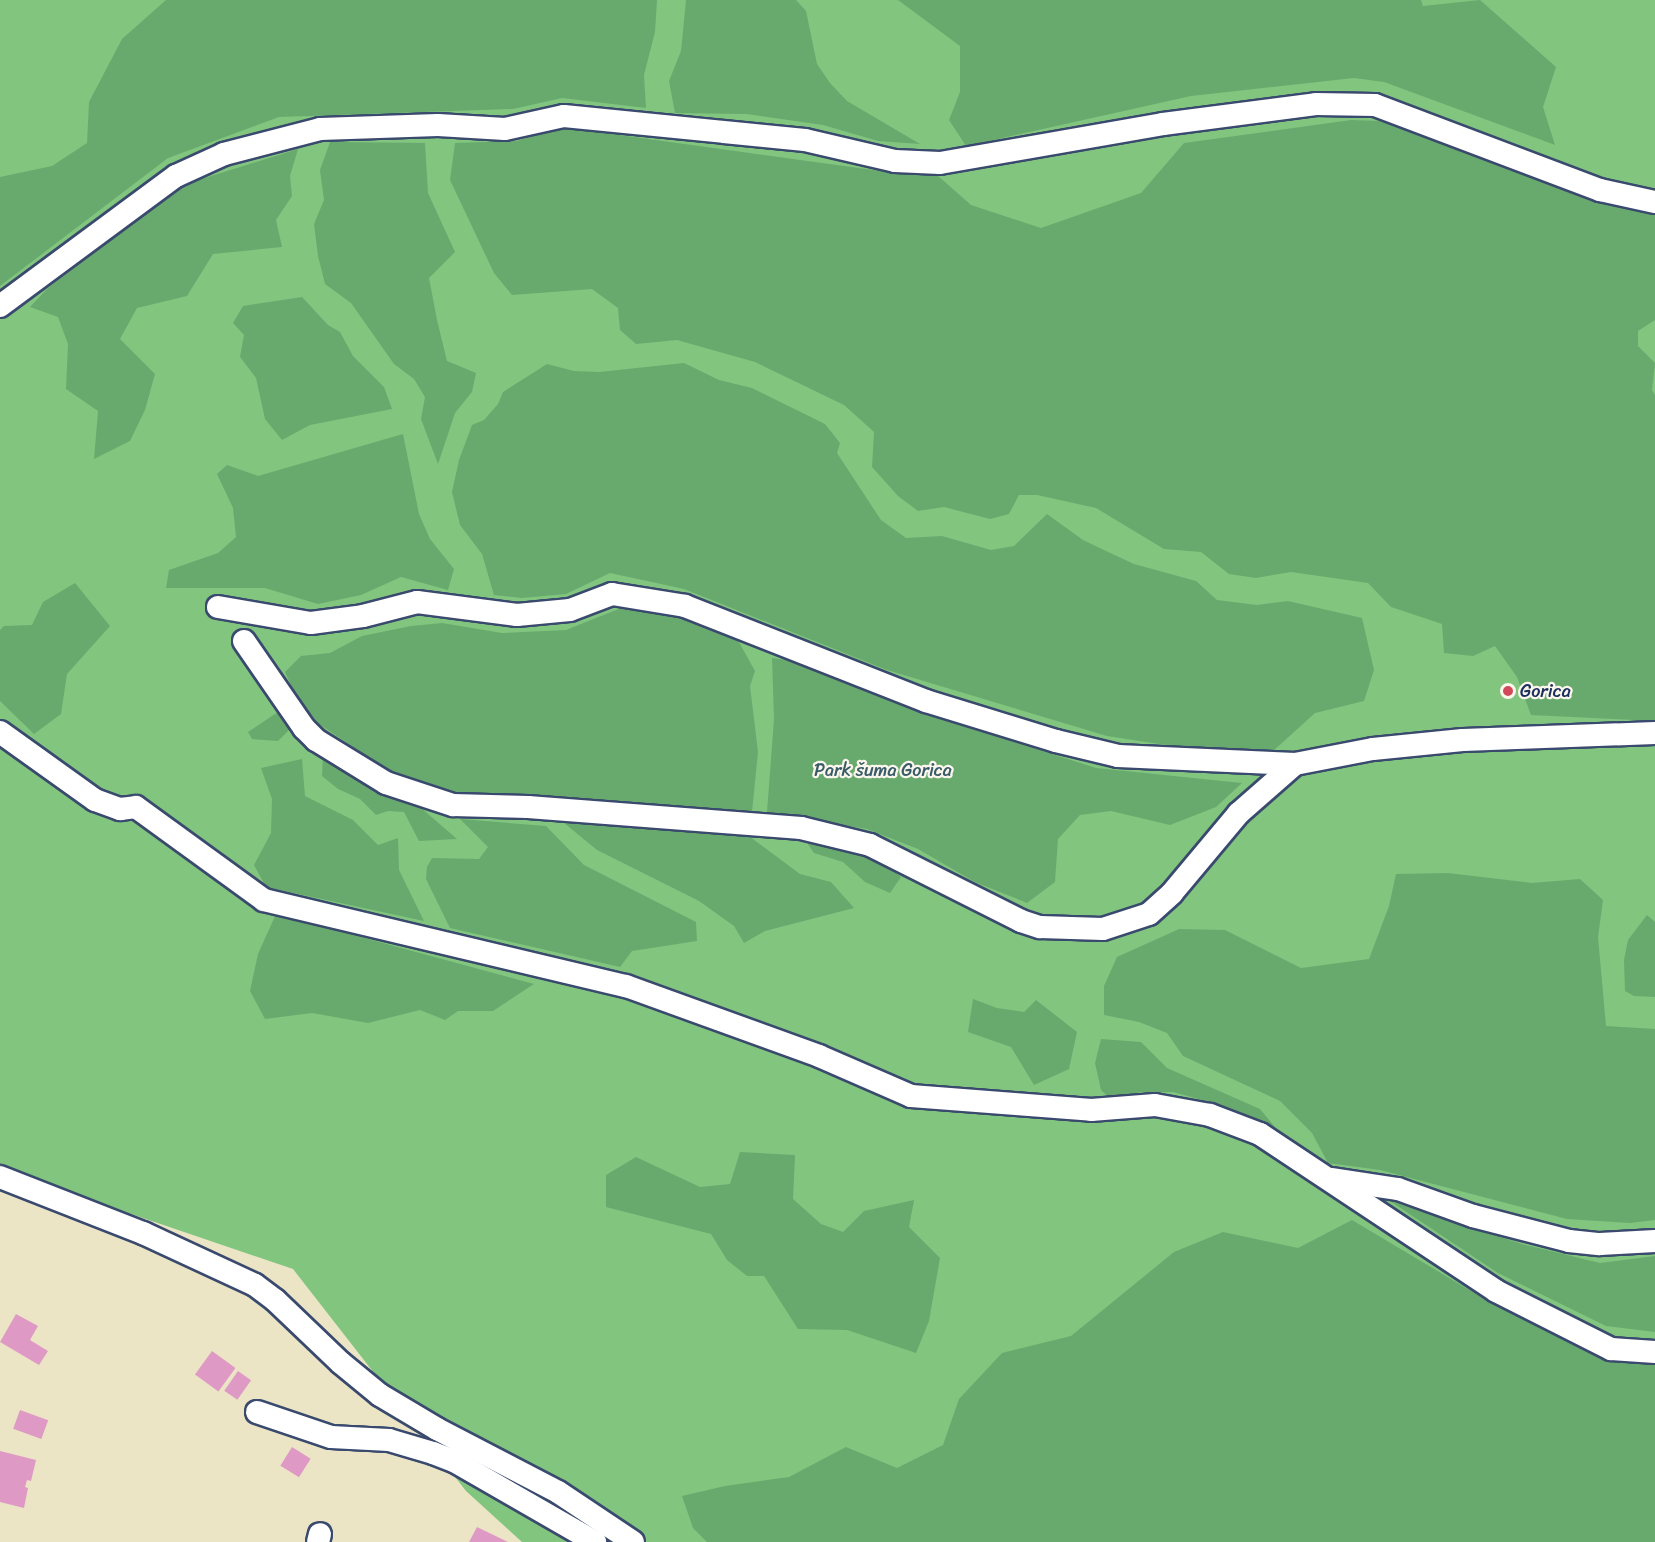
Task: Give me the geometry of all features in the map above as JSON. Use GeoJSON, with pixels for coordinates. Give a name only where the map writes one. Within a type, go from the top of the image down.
{"type":"FeatureCollection","features":[{"type":"Feature","properties":{"kind":"street"},"geometry":{"type":"LineString","coordinates":[[0,306],[176,176],[224,154],[320,129],[438,126],[505,129],[564,116],[805,140],[894,161],[940,163],[1163,123],[1316,104],[1375,105],[1589,186],[1655,202]]}},
{"type":"Feature","properties":{"kind":"street"},"geometry":{"type":"LineString","coordinates":[[218,608],[311,623],[363,616],[417,602],[517,615],[570,610],[612,594],[685,606],[926,701],[1088,750],[1118,756],[1295,764],[1373,749],[1463,740],[1655,733]]}},
{"type":"Feature","properties":{"kind":"street"},"geometry":{"type":"LineString","coordinates":[[244,641],[304,728],[316,740],[386,783],[453,805],[551,808],[801,828],[870,845],[1020,921],[1040,927],[1103,929],[1149,914],[1172,893],[1239,813],[1295,764]]}},
{"type":"Feature","properties":{"kind":"street"},"geometry":{"type":"LineString","coordinates":[[0,732],[95,800],[120,809],[136,807],[264,900],[626,986],[819,1056],[911,1096],[1091,1110],[1155,1106],[1210,1115],[1260,1134],[1496,1292],[1611,1349],[1655,1352]]}},
{"type":"Feature","properties":{"kind":"street"},"geometry":{"type":"LineString","coordinates":[[0,1177],[143,1233],[255,1285],[275,1300],[341,1363],[380,1395],[437,1429],[558,1492],[633,1542]]}},
{"type":"Feature","properties":{"kind":"street"},"geometry":{"type":"LineString","coordinates":[[1324,1178],[1398,1189],[1473,1216],[1569,1241],[1600,1244],[1655,1241]]}},
{"type":"Feature","properties":{"kind":"street"},"geometry":{"type":"LineString","coordinates":[[257,1412],[331,1437],[389,1440],[454,1461],[595,1542]]}},
{"type":"Feature","properties":{"kind":"green space","name":"Park šuma Gorica"},"geometry":{"type":"Polygon","coordinates":[[[0,0],[1655,0],[1655,1542],[522,1542],[466,1491],[293,1269],[93,1201],[0,1189],[0,0]]]}},
{"type":"Feature","properties":{"kind":"green space"},"geometry":{"type":"Polygon","coordinates":[[[166,0],[657,0],[655,32],[644,75],[646,108],[562,98],[513,109],[279,117],[168,158],[0,286],[0,177],[52,166],[87,143],[89,102],[122,39],[166,0]]]}},
{"type":"Feature","properties":{"kind":"green space"},"geometry":{"type":"Polygon","coordinates":[[[686,0],[796,0],[806,11],[817,64],[830,83],[847,101],[920,144],[878,141],[823,125],[746,114],[675,113],[669,81],[681,51],[686,0]]]}},
{"type":"Feature","properties":{"kind":"green space"},"geometry":{"type":"Polygon","coordinates":[[[898,0],[1421,0],[1423,6],[1480,0],[1556,67],[1543,107],[1555,145],[1384,82],[1354,78],[1191,96],[966,146],[949,120],[960,92],[960,46],[898,0]]]}},
{"type":"Feature","properties":{"kind":"green space"},"geometry":{"type":"Polygon","coordinates":[[[1351,120],[1380,121],[1589,198],[1655,211],[1655,320],[1638,331],[1638,346],[1655,363],[1652,390],[1655,395],[1655,721],[1531,715],[1517,677],[1495,646],[1473,656],[1444,653],[1442,624],[1391,607],[1368,583],[1291,572],[1256,578],[1229,574],[1201,552],[1164,549],[1096,508],[1037,495],[1019,495],[1009,514],[990,519],[944,507],[918,511],[898,496],[872,467],[874,432],[844,405],[755,362],[677,340],[636,344],[620,330],[618,308],[592,289],[512,295],[494,273],[450,180],[455,143],[517,141],[562,127],[895,173],[937,175],[971,205],[1041,228],[1141,193],[1184,143],[1351,120]]]}},
{"type":"Feature","properties":{"kind":"green space"},"geometry":{"type":"Polygon","coordinates":[[[330,142],[425,143],[428,193],[455,252],[429,278],[437,320],[447,361],[476,373],[472,392],[455,413],[438,464],[421,419],[425,397],[414,379],[394,364],[351,303],[325,284],[318,256],[314,224],[324,200],[320,170],[330,142]]]}},
{"type":"Feature","properties":{"kind":"green space"},"geometry":{"type":"Polygon","coordinates":[[[298,149],[290,176],[292,196],[276,220],[282,247],[213,254],[187,296],[137,308],[120,339],[155,374],[145,410],[130,441],[94,459],[98,411],[66,389],[68,344],[58,317],[30,307],[47,289],[157,202],[192,182],[298,149]]]}},
{"type":"Feature","properties":{"kind":"green space"},"geometry":{"type":"Polygon","coordinates":[[[302,297],[328,325],[340,332],[353,356],[384,387],[392,409],[310,425],[282,440],[265,419],[256,378],[240,357],[244,335],[233,323],[243,306],[302,297]]]}},
{"type":"Feature","properties":{"kind":"green space"},"geometry":{"type":"Polygon","coordinates":[[[684,363],[719,380],[752,388],[825,424],[840,443],[837,453],[881,520],[906,538],[942,536],[991,550],[1014,546],[1047,514],[1083,540],[1134,564],[1196,581],[1217,600],[1257,605],[1288,601],[1362,618],[1374,670],[1364,701],[1315,713],[1272,752],[1179,747],[1107,736],[887,670],[684,589],[610,573],[566,594],[522,598],[494,595],[482,554],[460,525],[452,492],[459,460],[472,425],[484,420],[498,404],[503,392],[547,364],[574,371],[599,372],[684,363]]]}},
{"type":"Feature","properties":{"kind":"green space"},"geometry":{"type":"Polygon","coordinates":[[[403,434],[419,514],[430,539],[454,569],[448,590],[401,577],[361,595],[318,604],[265,588],[166,588],[169,570],[218,553],[236,537],[233,508],[217,474],[227,465],[258,476],[403,434]]]}},
{"type":"Feature","properties":{"kind":"green space"},"geometry":{"type":"Polygon","coordinates":[[[75,583],[110,626],[67,674],[61,714],[34,734],[0,701],[0,630],[4,626],[32,625],[43,602],[75,583]]]}},
{"type":"Feature","properties":{"kind":"green space"},"geometry":{"type":"Polygon","coordinates":[[[621,608],[675,614],[735,635],[755,671],[750,686],[758,752],[752,812],[466,794],[422,787],[385,768],[319,724],[296,696],[285,672],[301,656],[330,653],[362,636],[411,626],[442,623],[502,633],[566,630],[621,608]]]}},
{"type":"Feature","properties":{"kind":"green space"},"geometry":{"type":"Polygon","coordinates":[[[772,658],[787,660],[958,724],[1096,768],[1242,783],[1216,807],[1170,825],[1111,811],[1080,815],[1058,839],[1055,882],[1027,903],[975,882],[918,849],[867,829],[767,812],[774,719],[772,658]]]}},
{"type":"Feature","properties":{"kind":"green space"},"geometry":{"type":"Polygon","coordinates":[[[281,710],[293,726],[278,741],[252,739],[248,732],[281,710]]]}},
{"type":"Feature","properties":{"kind":"green space"},"geometry":{"type":"Polygon","coordinates":[[[323,754],[348,774],[384,795],[413,801],[457,839],[419,841],[404,812],[388,811],[376,815],[360,799],[338,789],[322,776],[323,754]]]}},
{"type":"Feature","properties":{"kind":"green space"},"geometry":{"type":"Polygon","coordinates":[[[302,759],[305,796],[353,820],[378,845],[398,838],[399,870],[424,921],[266,887],[254,865],[271,833],[272,799],[261,768],[302,759]]]}},
{"type":"Feature","properties":{"kind":"green space"},"geometry":{"type":"Polygon","coordinates":[[[558,818],[742,831],[800,874],[831,882],[854,908],[765,931],[744,943],[734,926],[699,901],[597,850],[558,818]]]}},
{"type":"Feature","properties":{"kind":"green space"},"geometry":{"type":"Polygon","coordinates":[[[460,819],[546,826],[584,865],[696,922],[697,941],[632,951],[620,967],[450,928],[426,879],[427,867],[432,858],[479,859],[488,847],[460,819]]]}},
{"type":"Feature","properties":{"kind":"green space"},"geometry":{"type":"Polygon","coordinates":[[[805,840],[877,858],[901,877],[890,893],[865,882],[843,862],[814,853],[805,840]]]}},
{"type":"Feature","properties":{"kind":"green space"},"geometry":{"type":"Polygon","coordinates":[[[1448,873],[1532,883],[1580,879],[1603,900],[1598,937],[1606,1026],[1655,1029],[1655,1220],[1630,1223],[1567,1219],[1380,1170],[1328,1163],[1312,1133],[1280,1101],[1183,1056],[1167,1033],[1139,1022],[1104,1015],[1104,986],[1117,957],[1179,929],[1225,930],[1301,968],[1369,959],[1389,906],[1396,874],[1448,873]]]}},
{"type":"Feature","properties":{"kind":"green space"},"geometry":{"type":"Polygon","coordinates":[[[276,914],[534,984],[493,1011],[458,1011],[445,1020],[420,1010],[368,1023],[312,1013],[265,1019],[250,991],[258,954],[276,914]]]}},
{"type":"Feature","properties":{"kind":"green space"},"geometry":{"type":"Polygon","coordinates":[[[1647,915],[1655,922],[1655,997],[1634,996],[1625,991],[1624,960],[1628,940],[1647,915]]]}},
{"type":"Feature","properties":{"kind":"green space"},"geometry":{"type":"Polygon","coordinates":[[[973,999],[997,1008],[1024,1012],[1036,1000],[1077,1032],[1069,1069],[1034,1085],[1011,1047],[968,1032],[973,999]]]}},
{"type":"Feature","properties":{"kind":"green space"},"geometry":{"type":"Polygon","coordinates":[[[1101,1039],[1141,1042],[1167,1068],[1260,1109],[1284,1138],[1213,1103],[1173,1092],[1141,1092],[1111,1099],[1101,1090],[1095,1063],[1101,1039]]]}},
{"type":"Feature","properties":{"kind":"green space"},"geometry":{"type":"Polygon","coordinates":[[[740,1152],[795,1155],[793,1199],[821,1224],[843,1232],[864,1211],[914,1200],[909,1227],[940,1258],[929,1321],[916,1353],[847,1330],[798,1329],[764,1276],[747,1276],[727,1260],[711,1234],[606,1207],[606,1175],[636,1157],[700,1187],[730,1184],[740,1152]]]}},
{"type":"Feature","properties":{"kind":"green space"},"geometry":{"type":"Polygon","coordinates":[[[1390,1201],[1522,1244],[1600,1263],[1655,1256],[1655,1332],[1606,1326],[1498,1273],[1390,1201]]]}},
{"type":"Feature","properties":{"kind":"green space"},"geometry":{"type":"Polygon","coordinates":[[[1352,1220],[1491,1303],[1601,1358],[1655,1362],[1655,1542],[707,1542],[693,1528],[682,1496],[725,1486],[789,1477],[846,1447],[897,1468],[943,1445],[959,1399],[1002,1353],[1071,1336],[1174,1252],[1223,1232],[1298,1248],[1352,1220]]]}},
{"type":"Feature","properties":{"kind":"building"},"geometry":{"type":"Polygon","coordinates":[[[16,1314],[38,1326],[30,1340],[48,1351],[39,1365],[0,1342],[16,1314]]]}},
{"type":"Feature","properties":{"kind":"building"},"geometry":{"type":"Polygon","coordinates":[[[212,1351],[235,1368],[218,1392],[195,1374],[212,1351]]]}},
{"type":"Feature","properties":{"kind":"building"},"geometry":{"type":"Polygon","coordinates":[[[238,1371],[251,1380],[237,1400],[224,1391],[238,1371]]]}},
{"type":"Feature","properties":{"kind":"building"},"geometry":{"type":"Polygon","coordinates":[[[20,1410],[48,1420],[41,1439],[13,1429],[20,1410]]]}},
{"type":"Feature","properties":{"kind":"building"},"geometry":{"type":"Polygon","coordinates":[[[292,1447],[311,1459],[299,1477],[280,1466],[292,1447]]]}},
{"type":"Feature","properties":{"kind":"building"},"geometry":{"type":"Polygon","coordinates":[[[0,1451],[36,1460],[31,1481],[27,1480],[25,1487],[28,1488],[24,1508],[0,1502],[0,1451]]]}},
{"type":"Feature","properties":{"kind":"building"},"geometry":{"type":"Polygon","coordinates":[[[477,1527],[508,1542],[469,1542],[477,1527]]]}},
{"type":"Feature","properties":{"kind":"place","name":"Gorica"},"geometry":{"type":"Point","coordinates":[1508,691]}}]}
